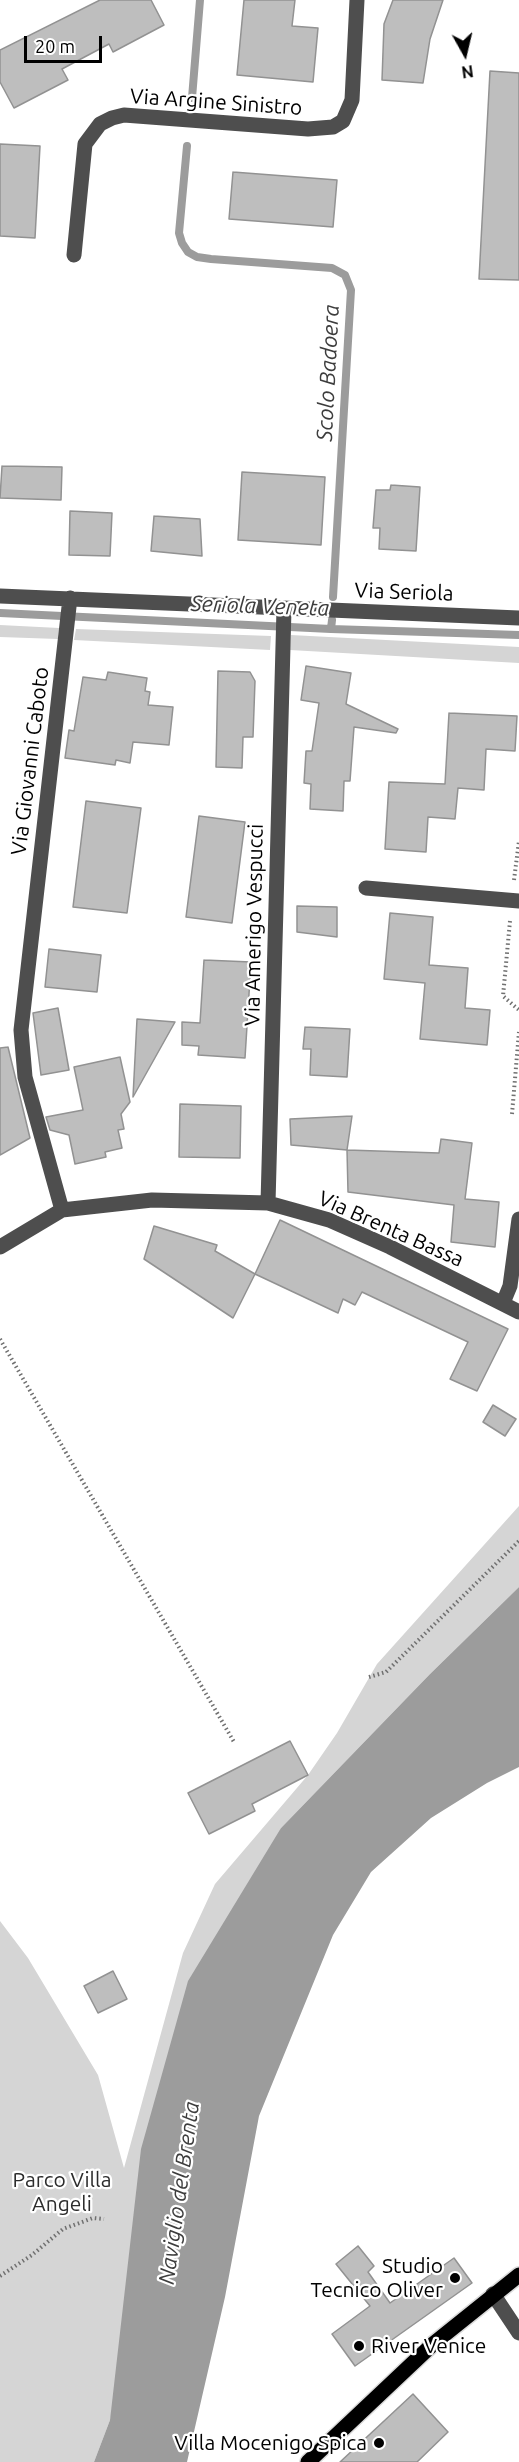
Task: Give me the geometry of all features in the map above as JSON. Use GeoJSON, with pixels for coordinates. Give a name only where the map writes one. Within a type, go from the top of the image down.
{"type":"FeatureCollection","features":[{"type":"Feature","properties":{"kind":"main road"},"geometry":{"type":"LineString","coordinates":[[308,2462],[392,2381],[493,2294],[519,2275]]}},
{"type":"Feature","properties":{"kind":"street","name":"Via Argine Sinistro"},"geometry":{"type":"LineString","coordinates":[[74,255],[81,157],[91,133],[106,121],[124,115],[320,129],[343,121],[352,100],[357,0]]}},
{"type":"Feature","properties":{"kind":"street","name":"Via Seriola"},"geometry":{"type":"LineString","coordinates":[[0,596],[70,603],[284,614],[519,618]]}},
{"type":"Feature","properties":{"kind":"street","name":"Via Giovanni Caboto"},"geometry":{"type":"LineString","coordinates":[[62,1210],[25,1077],[21,1030],[70,603]]}},
{"type":"Feature","properties":{"kind":"street","name":"Via Amerigo Vespucci"},"geometry":{"type":"LineString","coordinates":[[268,1203],[281,647],[284,614]]}},
{"type":"Feature","properties":{"kind":"street"},"geometry":{"type":"LineString","coordinates":[[366,888],[516,895]]}},
{"type":"Feature","properties":{"kind":"street","name":"Via Brenta Bassa"},"geometry":{"type":"LineString","coordinates":[[0,1247],[62,1210],[152,1200],[268,1203],[329,1220],[390,1247],[519,1312]]}},
{"type":"Feature","properties":{"kind":"street"},"geometry":{"type":"LineString","coordinates":[[502,1303],[510,1286],[519,1219]]}},
{"type":"Feature","properties":{"kind":"street"},"geometry":{"type":"LineString","coordinates":[[493,2294],[519,2333]]}},
{"type":"Feature","properties":{"kind":"path"},"geometry":{"type":"LineString","coordinates":[[516,895],[519,841]]}},
{"type":"Feature","properties":{"kind":"path"},"geometry":{"type":"LineString","coordinates":[[510,921],[503,996],[519,1010]]}},
{"type":"Feature","properties":{"kind":"path"},"geometry":{"type":"LineString","coordinates":[[512,1114],[519,1032]]}},
{"type":"Feature","properties":{"kind":"path"},"geometry":{"type":"LineString","coordinates":[[0,1339],[234,1742]]}},
{"type":"Feature","properties":{"kind":"path"},"geometry":{"type":"LineString","coordinates":[[369,1677],[386,1672],[519,1541]]}},
{"type":"Feature","properties":{"kind":"path"},"geometry":{"type":"LineString","coordinates":[[0,2276],[63,2229],[93,2218],[104,2219]]}},
{"type":"Feature","properties":{"kind":"green space"},"geometry":{"type":"Polygon","coordinates":[[[0,625],[59,628],[58,639],[0,637],[0,625]]]}},
{"type":"Feature","properties":{"kind":"green space"},"geometry":{"type":"Polygon","coordinates":[[[76,629],[271,636],[270,650],[74,640],[76,629]]]}},
{"type":"Feature","properties":{"kind":"green space"},"geometry":{"type":"Polygon","coordinates":[[[291,635],[519,647],[519,663],[290,650],[291,635]]]}},
{"type":"Feature","properties":{"kind":"green space","name":"Parco Villa Angeli"},"geometry":{"type":"Polygon","coordinates":[[[519,1506],[519,1587],[430,1674],[281,1828],[110,2420],[94,2462],[0,2462],[0,1921],[28,1958],[98,2075],[124,2168],[183,1953],[215,1884],[308,1775],[337,1733],[377,1664],[519,1506]]]}},
{"type":"Feature","properties":{"kind":"water","name":"Naviglio del Brenta"},"geometry":{"type":"Polygon","coordinates":[[[519,1587],[519,1767],[487,1783],[431,1818],[371,1872],[333,1935],[259,2116],[225,2297],[187,2462],[94,2462],[110,2420],[141,2149],[188,1981],[281,1828],[430,1674],[519,1587]]]}},
{"type":"Feature","properties":{"kind":"building"},"geometry":{"type":"Polygon","coordinates":[[[100,0],[151,0],[164,25],[113,52],[109,44],[62,69],[68,80],[14,108],[0,82],[0,50],[100,0]]]}},
{"type":"Feature","properties":{"kind":"building"},"geometry":{"type":"Polygon","coordinates":[[[244,0],[295,0],[292,26],[318,28],[313,82],[237,75],[244,0]]]}},
{"type":"Feature","properties":{"kind":"building"},"geometry":{"type":"Polygon","coordinates":[[[393,0],[443,0],[430,39],[423,83],[382,80],[384,24],[393,0]]]}},
{"type":"Feature","properties":{"kind":"building"},"geometry":{"type":"Polygon","coordinates":[[[490,71],[519,73],[519,280],[479,279],[490,71]]]}},
{"type":"Feature","properties":{"kind":"building"},"geometry":{"type":"Polygon","coordinates":[[[0,144],[40,146],[35,238],[0,236],[0,144]]]}},
{"type":"Feature","properties":{"kind":"building"},"geometry":{"type":"Polygon","coordinates":[[[233,172],[337,180],[333,227],[229,219],[233,172]]]}},
{"type":"Feature","properties":{"kind":"building"},"geometry":{"type":"Polygon","coordinates":[[[2,466],[62,467],[61,500],[0,498],[2,466]]]}},
{"type":"Feature","properties":{"kind":"building"},"geometry":{"type":"Polygon","coordinates":[[[242,472],[325,477],[321,545],[238,540],[242,472]]]}},
{"type":"Feature","properties":{"kind":"building"},"geometry":{"type":"Polygon","coordinates":[[[391,485],[420,487],[416,551],[379,549],[380,528],[373,528],[376,490],[390,490],[391,485]]]}},
{"type":"Feature","properties":{"kind":"building"},"geometry":{"type":"Polygon","coordinates":[[[70,511],[112,513],[110,556],[69,555],[70,511]]]}},
{"type":"Feature","properties":{"kind":"building"},"geometry":{"type":"Polygon","coordinates":[[[154,516],[200,519],[202,556],[151,551],[154,516]]]}},
{"type":"Feature","properties":{"kind":"building"},"geometry":{"type":"Polygon","coordinates":[[[306,666],[351,673],[346,704],[398,729],[396,733],[354,727],[350,781],[344,781],[343,811],[310,809],[311,784],[304,783],[306,751],[312,751],[319,703],[301,700],[306,666]]]}},
{"type":"Feature","properties":{"kind":"building"},"geometry":{"type":"Polygon","coordinates":[[[218,671],[250,672],[255,681],[253,737],[243,737],[242,768],[216,767],[218,671]]]}},
{"type":"Feature","properties":{"kind":"building"},"geometry":{"type":"Polygon","coordinates":[[[108,672],[147,678],[145,691],[150,692],[148,705],[173,707],[169,745],[133,742],[130,763],[116,760],[115,765],[65,758],[69,730],[74,731],[83,677],[106,680],[108,672]]]}},
{"type":"Feature","properties":{"kind":"building"},"geometry":{"type":"Polygon","coordinates":[[[449,713],[517,716],[515,751],[486,749],[484,790],[458,788],[455,819],[428,817],[426,852],[385,849],[389,782],[445,784],[449,713]]]}},
{"type":"Feature","properties":{"kind":"building"},"geometry":{"type":"Polygon","coordinates":[[[86,801],[141,808],[127,913],[73,907],[86,801]]]}},
{"type":"Feature","properties":{"kind":"building"},"geometry":{"type":"Polygon","coordinates":[[[199,816],[245,822],[232,923],[186,917],[199,816]]]}},
{"type":"Feature","properties":{"kind":"building"},"geometry":{"type":"Polygon","coordinates":[[[297,906],[337,907],[337,937],[297,932],[297,906]]]}},
{"type":"Feature","properties":{"kind":"building"},"geometry":{"type":"Polygon","coordinates":[[[390,913],[433,917],[429,965],[468,968],[465,1008],[490,1010],[487,1045],[420,1039],[425,983],[384,979],[390,913]]]}},
{"type":"Feature","properties":{"kind":"building"},"geometry":{"type":"Polygon","coordinates":[[[49,949],[101,955],[97,992],[45,987],[49,949]]]}},
{"type":"Feature","properties":{"kind":"building"},"geometry":{"type":"Polygon","coordinates":[[[204,960],[251,962],[245,1058],[198,1055],[199,1046],[182,1045],[182,1022],[200,1023],[204,960]]]}},
{"type":"Feature","properties":{"kind":"building"},"geometry":{"type":"Polygon","coordinates":[[[58,1008],[69,1070],[41,1075],[33,1013],[58,1008]]]}},
{"type":"Feature","properties":{"kind":"building"},"geometry":{"type":"Polygon","coordinates":[[[137,1019],[175,1022],[133,1097],[137,1019]]]}},
{"type":"Feature","properties":{"kind":"building"},"geometry":{"type":"Polygon","coordinates":[[[305,1027],[350,1029],[347,1077],[310,1075],[311,1049],[303,1049],[305,1027]]]}},
{"type":"Feature","properties":{"kind":"building"},"geometry":{"type":"Polygon","coordinates":[[[8,1047],[30,1138],[0,1155],[0,1048],[8,1047]]]}},
{"type":"Feature","properties":{"kind":"building"},"geometry":{"type":"Polygon","coordinates":[[[120,1057],[130,1102],[121,1114],[124,1129],[118,1130],[122,1148],[105,1152],[106,1157],[75,1164],[69,1135],[50,1130],[46,1117],[83,1110],[74,1067],[120,1057]]]}},
{"type":"Feature","properties":{"kind":"building"},"geometry":{"type":"Polygon","coordinates":[[[180,1104],[241,1106],[240,1158],[179,1157],[180,1104]]]}},
{"type":"Feature","properties":{"kind":"building"},"geometry":{"type":"Polygon","coordinates":[[[352,1116],[347,1150],[291,1145],[290,1119],[352,1116]]]}},
{"type":"Feature","properties":{"kind":"building"},"geometry":{"type":"Polygon","coordinates":[[[441,1139],[472,1143],[465,1199],[499,1202],[495,1247],[451,1242],[454,1205],[348,1192],[347,1150],[439,1153],[441,1139]]]}},
{"type":"Feature","properties":{"kind":"building"},"geometry":{"type":"Polygon","coordinates":[[[280,1220],[508,1329],[477,1391],[450,1379],[468,1342],[362,1292],[355,1305],[343,1299],[338,1313],[255,1274],[280,1220]]]}},
{"type":"Feature","properties":{"kind":"building"},"geometry":{"type":"Polygon","coordinates":[[[154,1226],[217,1245],[215,1251],[255,1274],[233,1318],[144,1259],[154,1226]]]}},
{"type":"Feature","properties":{"kind":"building"},"geometry":{"type":"Polygon","coordinates":[[[493,1405],[516,1419],[505,1436],[483,1422],[493,1405]]]}},
{"type":"Feature","properties":{"kind":"building"},"geometry":{"type":"Polygon","coordinates":[[[290,1741],[308,1775],[252,1804],[255,1811],[209,1834],[188,1793],[290,1741]]]}},
{"type":"Feature","properties":{"kind":"building"},"geometry":{"type":"Polygon","coordinates":[[[113,1971],[127,1999],[98,2013],[84,1986],[113,1971]]]}},
{"type":"Feature","properties":{"kind":"building"},"geometry":{"type":"Polygon","coordinates":[[[358,2246],[374,2266],[368,2272],[390,2303],[454,2258],[472,2283],[355,2366],[332,2334],[370,2306],[336,2264],[358,2246]]]}},
{"type":"Feature","properties":{"kind":"building"},"geometry":{"type":"Polygon","coordinates":[[[413,2394],[448,2432],[417,2462],[340,2462],[413,2394]]]}},
{"type":"Feature","properties":{"kind":"waterway","name":"Scolo Badoera"},"geometry":{"type":"LineString","coordinates":[[192,98],[200,0]]}},
{"type":"Feature","properties":{"kind":"waterway","name":"Scolo Badoera"},"geometry":{"type":"LineString","coordinates":[[187,146],[179,233],[188,252],[197,257],[211,259],[332,268],[345,275],[351,290],[333,597]]}},
{"type":"Feature","properties":{"kind":"waterway","name":"Seriola Veneta"},"geometry":{"type":"LineString","coordinates":[[0,613],[331,629],[519,635]]}},
{"type":"Feature","properties":{"kind":"waterway","name":"Scolo Badoera"},"geometry":{"type":"LineString","coordinates":[[331,629],[332,620]]}},
{"type":"Feature","properties":{"kind":"place","name":"Studio Tecnico Oliver"},"geometry":{"type":"Point","coordinates":[455,2278]}},
{"type":"Feature","properties":{"kind":"place","name":"River Venice"},"geometry":{"type":"Point","coordinates":[359,2346]}},
{"type":"Feature","properties":{"kind":"place","name":"Villa Mocenigo Spica"},"geometry":{"type":"Point","coordinates":[379,2443]}}]}
